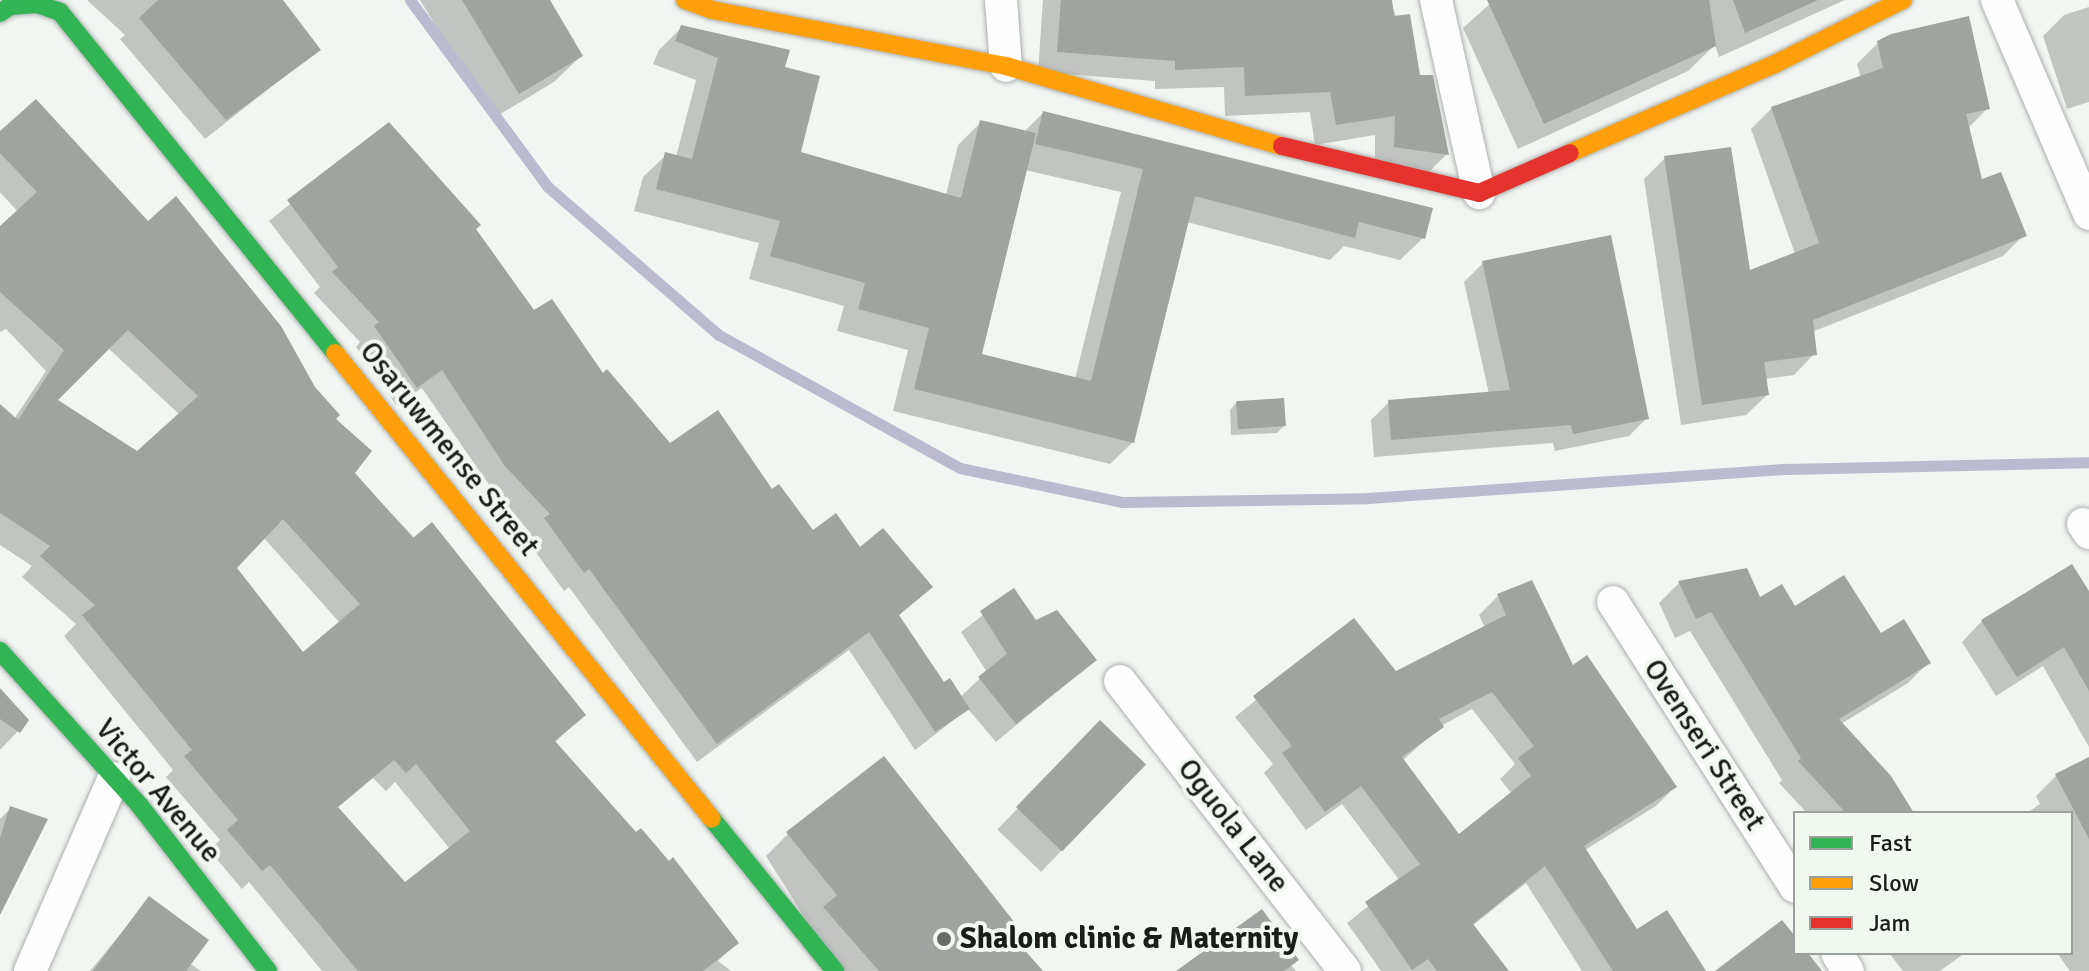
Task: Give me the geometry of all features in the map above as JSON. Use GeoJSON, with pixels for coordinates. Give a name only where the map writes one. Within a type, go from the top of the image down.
{"type":"FeatureCollection","features":[{"type":"Feature","properties":{"kind":"street"},"geometry":{"type":"LineString","coordinates":[[685,0],[712,10],[1006,66],[1197,125],[1479,193],[1775,64],[1903,0]]}},
{"type":"Feature","properties":{"kind":"street"},"geometry":{"type":"LineString","coordinates":[[1001,0],[1006,66]]}},
{"type":"Feature","properties":{"kind":"street"},"geometry":{"type":"LineString","coordinates":[[1436,0],[1479,193]]}},
{"type":"Feature","properties":{"kind":"street"},"geometry":{"type":"LineString","coordinates":[[1997,0],[2089,214]]}},
{"type":"Feature","properties":{"kind":"street","name":"Osaruwmense Street"},"geometry":{"type":"LineString","coordinates":[[0,13],[10,6],[37,4],[60,12],[835,971]]}},
{"type":"Feature","properties":{"kind":"street","name":"Ovenseri Street"},"geometry":{"type":"LineString","coordinates":[[1613,602],[1793,884]]}},
{"type":"Feature","properties":{"kind":"street","name":"Victor Avenue"},"geometry":{"type":"LineString","coordinates":[[0,651],[114,778],[268,971]]}},
{"type":"Feature","properties":{"kind":"street","name":"Oguola Lane"},"geometry":{"type":"LineString","coordinates":[[1120,681],[1345,971]]}},
{"type":"Feature","properties":{"kind":"street"},"geometry":{"type":"LineString","coordinates":[[30,971],[114,778]]}},
{"type":"Feature","properties":{"kind":"building"},"geometry":{"type":"Polygon","coordinates":[[[158,0],[283,0],[321,50],[226,120],[139,18],[158,0]]]}},
{"type":"Feature","properties":{"kind":"building"},"geometry":{"type":"Polygon","coordinates":[[[462,0],[550,0],[583,56],[519,94],[462,0]]]}},
{"type":"Feature","properties":{"kind":"building"},"geometry":{"type":"Polygon","coordinates":[[[1061,0],[1392,0],[1394,16],[1410,14],[1420,75],[1433,75],[1449,155],[1394,147],[1395,116],[1336,125],[1330,92],[1245,96],[1244,67],[1175,70],[1175,61],[1057,52],[1061,0]]]}},
{"type":"Feature","properties":{"kind":"building"},"geometry":{"type":"Polygon","coordinates":[[[1487,0],[1709,0],[1716,46],[1544,124],[1487,0]]]}},
{"type":"Feature","properties":{"kind":"building"},"geometry":{"type":"Polygon","coordinates":[[[1733,0],[1818,0],[1745,33],[1733,0]]]}},
{"type":"Feature","properties":{"kind":"building"},"geometry":{"type":"Polygon","coordinates":[[[1969,16],[1990,109],[1966,114],[1982,179],[2001,172],[2027,236],[1813,320],[1817,355],[1764,362],[1769,395],[1702,405],[1664,156],[1731,147],[1750,270],[1819,243],[1771,107],[1883,68],[1877,41],[1891,34],[1969,16]]]}},
{"type":"Feature","properties":{"kind":"building"},"geometry":{"type":"Polygon","coordinates":[[[681,25],[790,50],[785,67],[820,76],[801,152],[961,198],[980,120],[1036,133],[982,354],[1091,381],[1143,169],[1035,144],[1043,111],[1433,208],[1425,239],[1359,222],[1355,238],[1195,196],[1134,443],[914,389],[929,328],[858,309],[865,283],[770,256],[780,221],[656,189],[665,152],[692,159],[718,58],[675,41],[681,25]]]}},
{"type":"Feature","properties":{"kind":"building"},"geometry":{"type":"Polygon","coordinates":[[[36,99],[148,221],[176,196],[281,326],[315,387],[340,415],[336,419],[372,451],[355,473],[413,538],[432,522],[586,715],[555,741],[636,832],[641,828],[669,861],[673,857],[739,943],[703,971],[358,971],[270,865],[262,871],[227,830],[238,820],[184,756],[192,750],[82,615],[95,605],[40,556],[50,546],[0,513],[0,404],[18,420],[64,350],[0,292],[0,226],[37,192],[0,153],[0,131],[36,99]],[[128,330],[58,400],[137,451],[198,396],[128,330]],[[283,519],[237,568],[303,652],[360,604],[283,519]],[[394,760],[338,807],[405,882],[470,831],[416,764],[406,773],[394,760]]]}},
{"type":"Feature","properties":{"kind":"building"},"geometry":{"type":"Polygon","coordinates":[[[389,122],[481,225],[476,229],[534,310],[552,299],[603,373],[607,369],[670,443],[718,410],[772,489],[779,484],[813,530],[836,513],[860,547],[883,528],[933,587],[899,615],[944,682],[950,678],[970,709],[935,732],[869,632],[717,744],[589,569],[584,573],[544,518],[550,514],[504,465],[442,370],[417,388],[374,326],[379,322],[332,272],[338,267],[287,200],[389,122]]]}},
{"type":"Feature","properties":{"kind":"building"},"geometry":{"type":"Polygon","coordinates":[[[1611,235],[1649,419],[1573,434],[1571,425],[1391,440],[1388,400],[1510,390],[1482,261],[1611,235]]]}},
{"type":"Feature","properties":{"kind":"building"},"geometry":{"type":"Polygon","coordinates":[[[1284,398],[1286,426],[1238,429],[1236,401],[1284,398]]]}},
{"type":"Feature","properties":{"kind":"building"},"geometry":{"type":"Polygon","coordinates":[[[2072,564],[2089,591],[2089,691],[2064,647],[2017,677],[1981,620],[2072,564]]]}},
{"type":"Feature","properties":{"kind":"building"},"geometry":{"type":"Polygon","coordinates":[[[1747,568],[1760,597],[1782,584],[1795,606],[1844,575],[1881,633],[1904,619],[1931,663],[1839,719],[1891,776],[1913,811],[1844,811],[1798,761],[1801,758],[1711,612],[1696,619],[1678,581],[1747,568]]]}},
{"type":"Feature","properties":{"kind":"building"},"geometry":{"type":"Polygon","coordinates":[[[1532,580],[1573,665],[1587,655],[1677,787],[1584,846],[1637,929],[1667,910],[1706,971],[1613,971],[1545,866],[1473,924],[1509,971],[1437,971],[1428,959],[1412,970],[1365,902],[1420,864],[1361,786],[1325,812],[1282,753],[1292,746],[1253,696],[1354,618],[1396,671],[1506,615],[1497,594],[1532,580]],[[1492,692],[1439,719],[1444,727],[1402,757],[1459,834],[1531,776],[1518,758],[1534,746],[1492,692]]]}},
{"type":"Feature","properties":{"kind":"building"},"geometry":{"type":"Polygon","coordinates":[[[1014,588],[1036,620],[1057,610],[1097,660],[1016,724],[978,677],[1007,654],[980,611],[1014,588]]]}},
{"type":"Feature","properties":{"kind":"building"},"geometry":{"type":"Polygon","coordinates":[[[0,688],[29,720],[20,733],[0,719],[0,688]]]}},
{"type":"Feature","properties":{"kind":"building"},"geometry":{"type":"Polygon","coordinates":[[[1100,720],[1146,764],[1062,851],[1016,807],[1100,720]]]}},
{"type":"Feature","properties":{"kind":"building"},"geometry":{"type":"Polygon","coordinates":[[[884,756],[1015,923],[1007,930],[1043,971],[879,971],[823,907],[837,895],[786,832],[884,756]]]}},
{"type":"Feature","properties":{"kind":"building"},"geometry":{"type":"Polygon","coordinates":[[[2089,757],[2089,839],[2055,774],[2089,757]]]}},
{"type":"Feature","properties":{"kind":"building"},"geometry":{"type":"Polygon","coordinates":[[[10,806],[48,819],[0,915],[0,838],[10,806]]]}},
{"type":"Feature","properties":{"kind":"building"},"geometry":{"type":"Polygon","coordinates":[[[149,896],[209,940],[186,971],[93,971],[149,896]]]}},
{"type":"Feature","properties":{"kind":"building"},"geometry":{"type":"Polygon","coordinates":[[[1262,909],[1299,960],[1284,971],[1176,971],[1262,909]]]}},
{"type":"Feature","properties":{"kind":"building"},"geometry":{"type":"Polygon","coordinates":[[[1782,920],[1793,934],[1793,955],[1810,955],[1822,971],[1715,971],[1782,920]]]}},
{"type":"Feature","properties":{"kind":"waterway"},"geometry":{"type":"LineString","coordinates":[[410,0],[548,187],[719,335],[960,468],[1122,502],[1368,498],[1787,469],[2089,462]]}},
{"type":"Feature","properties":{"kind":"traffic: fast"},"geometry":{"type":"LineString","coordinates":[[0,13],[10,6],[37,4],[60,12],[335,353]]}},
{"type":"Feature","properties":{"kind":"traffic: fast"},"geometry":{"type":"LineString","coordinates":[[0,651],[140,806],[268,971]]}},
{"type":"Feature","properties":{"kind":"traffic: fast"},"geometry":{"type":"LineString","coordinates":[[712,819],[835,971]]}},
{"type":"Feature","properties":{"kind":"traffic: slow"},"geometry":{"type":"LineString","coordinates":[[685,0],[712,10],[1006,66],[1282,146]]}},
{"type":"Feature","properties":{"kind":"traffic: slow"},"geometry":{"type":"LineString","coordinates":[[1570,153],[1775,64],[1903,0]]}},
{"type":"Feature","properties":{"kind":"traffic: slow"},"geometry":{"type":"LineString","coordinates":[[335,353],[712,819]]}},
{"type":"Feature","properties":{"kind":"traffic: jam"},"geometry":{"type":"LineString","coordinates":[[1282,146],[1479,193],[1570,153]]}},
{"type":"Feature","properties":{"kind":"place","name":"Shalom clinic & Maternity"},"geometry":{"type":"Point","coordinates":[944,939]}}]}
